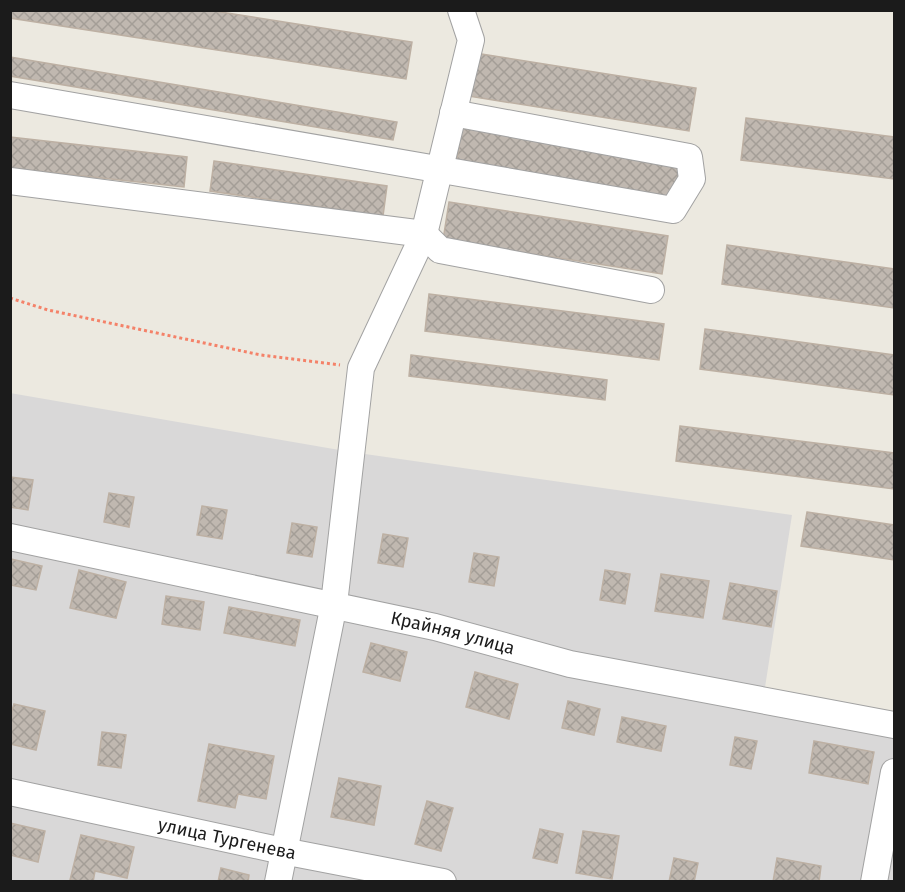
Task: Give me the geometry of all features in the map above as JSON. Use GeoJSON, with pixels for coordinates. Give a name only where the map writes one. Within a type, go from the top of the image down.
{"type":"FeatureCollection","features":[{"type":"Feature","properties":{"kind":"street"},"geometry":{"type":"LineString","coordinates":[[278,882],[334,604],[361,368],[424,234],[471,40],[461,10]]}},
{"type":"Feature","properties":{"kind":"street"},"geometry":{"type":"LineString","coordinates":[[10,95],[673,210],[692,179],[689,157],[453,113]]}},
{"type":"Feature","properties":{"kind":"street"},"geometry":{"type":"LineString","coordinates":[[10,181],[424,234],[440,250],[651,290]]}},
{"type":"Feature","properties":{"kind":"street","name":"Крайняя улица"},"geometry":{"type":"LineString","coordinates":[[10,537],[334,604],[435,627],[570,664],[894,725]]}},
{"type":"Feature","properties":{"kind":"street"},"geometry":{"type":"LineString","coordinates":[[874,882],[894,772]]}},
{"type":"Feature","properties":{"kind":"street","name":"улица Тургенева"},"geometry":{"type":"LineString","coordinates":[[10,792],[284,851],[443,882]]}},
{"type":"Feature","properties":{"kind":"path"},"geometry":{"type":"LineString","coordinates":[[10,298],[48,310],[261,355],[361,368]]}},
{"type":"Feature","properties":{"kind":"shaded area"},"geometry":{"type":"Polygon","coordinates":[[[10,393],[351,452],[792,515],[763,700],[894,725],[894,881],[278,881],[334,604],[11,537],[10,393]]]}},
{"type":"Feature","properties":{"kind":"shaded area"},"geometry":{"type":"Polygon","coordinates":[[[11,547],[323,612],[278,840],[11,781],[11,547]]]}},
{"type":"Feature","properties":{"kind":"shaded area"},"geometry":{"type":"Polygon","coordinates":[[[10,804],[272,859],[268,881],[11,881],[10,804]]]}},
{"type":"Feature","properties":{"kind":"building"},"geometry":{"type":"Polygon","coordinates":[[[10,10],[208,10],[412,42],[406,79],[10,18],[10,10]]]}},
{"type":"Feature","properties":{"kind":"building"},"geometry":{"type":"Polygon","coordinates":[[[475,53],[696,88],[689,131],[468,96],[475,53]]]}},
{"type":"Feature","properties":{"kind":"building"},"geometry":{"type":"Polygon","coordinates":[[[10,57],[397,122],[393,140],[10,76],[10,57]]]}},
{"type":"Feature","properties":{"kind":"building"},"geometry":{"type":"Polygon","coordinates":[[[746,118],[894,137],[894,179],[741,160],[746,118]]]}},
{"type":"Feature","properties":{"kind":"building"},"geometry":{"type":"Polygon","coordinates":[[[463,123],[681,162],[673,203],[456,164],[463,123]]]}},
{"type":"Feature","properties":{"kind":"building"},"geometry":{"type":"Polygon","coordinates":[[[10,137],[187,157],[184,187],[10,168],[10,137]]]}},
{"type":"Feature","properties":{"kind":"building"},"geometry":{"type":"Polygon","coordinates":[[[214,161],[387,186],[383,216],[210,191],[214,161]]]}},
{"type":"Feature","properties":{"kind":"building"},"geometry":{"type":"Polygon","coordinates":[[[449,202],[668,236],[662,274],[443,240],[449,202]]]}},
{"type":"Feature","properties":{"kind":"building"},"geometry":{"type":"Polygon","coordinates":[[[727,245],[894,269],[894,308],[722,284],[727,245]]]}},
{"type":"Feature","properties":{"kind":"building"},"geometry":{"type":"Polygon","coordinates":[[[429,294],[664,324],[659,360],[425,331],[429,294]]]}},
{"type":"Feature","properties":{"kind":"building"},"geometry":{"type":"Polygon","coordinates":[[[705,329],[894,355],[894,395],[700,369],[705,329]]]}},
{"type":"Feature","properties":{"kind":"building"},"geometry":{"type":"Polygon","coordinates":[[[411,355],[607,380],[605,400],[409,376],[411,355]]]}},
{"type":"Feature","properties":{"kind":"building"},"geometry":{"type":"Polygon","coordinates":[[[680,426],[894,453],[894,489],[676,461],[680,426]]]}},
{"type":"Feature","properties":{"kind":"building"},"geometry":{"type":"Polygon","coordinates":[[[10,477],[33,480],[28,510],[10,507],[10,477]]]}},
{"type":"Feature","properties":{"kind":"building"},"geometry":{"type":"Polygon","coordinates":[[[109,493],[134,497],[129,527],[104,522],[109,493]]]}},
{"type":"Feature","properties":{"kind":"building"},"geometry":{"type":"Polygon","coordinates":[[[202,506],[227,510],[222,539],[197,535],[202,506]]]}},
{"type":"Feature","properties":{"kind":"building"},"geometry":{"type":"Polygon","coordinates":[[[807,512],[894,525],[894,560],[801,546],[807,512]]]}},
{"type":"Feature","properties":{"kind":"building"},"geometry":{"type":"Polygon","coordinates":[[[292,523],[317,527],[312,557],[287,553],[292,523]]]}},
{"type":"Feature","properties":{"kind":"building"},"geometry":{"type":"Polygon","coordinates":[[[383,534],[408,538],[403,567],[378,563],[383,534]]]}},
{"type":"Feature","properties":{"kind":"building"},"geometry":{"type":"Polygon","coordinates":[[[474,553],[499,557],[494,586],[469,582],[474,553]]]}},
{"type":"Feature","properties":{"kind":"building"},"geometry":{"type":"Polygon","coordinates":[[[11,559],[42,566],[36,590],[10,585],[11,559]]]}},
{"type":"Feature","properties":{"kind":"building"},"geometry":{"type":"Polygon","coordinates":[[[79,570],[126,582],[116,618],[70,608],[79,570]]]}},
{"type":"Feature","properties":{"kind":"building"},"geometry":{"type":"Polygon","coordinates":[[[605,570],[630,574],[625,604],[600,600],[605,570]]]}},
{"type":"Feature","properties":{"kind":"building"},"geometry":{"type":"Polygon","coordinates":[[[661,574],[709,581],[703,618],[655,611],[661,574]]]}},
{"type":"Feature","properties":{"kind":"building"},"geometry":{"type":"Polygon","coordinates":[[[730,583],[777,591],[771,627],[723,619],[730,583]]]}},
{"type":"Feature","properties":{"kind":"building"},"geometry":{"type":"Polygon","coordinates":[[[166,596],[204,602],[200,630],[162,624],[166,596]]]}},
{"type":"Feature","properties":{"kind":"building"},"geometry":{"type":"Polygon","coordinates":[[[229,607],[300,620],[295,646],[224,633],[229,607]]]}},
{"type":"Feature","properties":{"kind":"building"},"geometry":{"type":"Polygon","coordinates":[[[371,643],[407,652],[400,681],[363,672],[371,643]]]}},
{"type":"Feature","properties":{"kind":"building"},"geometry":{"type":"Polygon","coordinates":[[[475,672],[518,684],[509,719],[466,707],[475,672]]]}},
{"type":"Feature","properties":{"kind":"building"},"geometry":{"type":"Polygon","coordinates":[[[568,701],[600,709],[594,735],[562,728],[568,701]]]}},
{"type":"Feature","properties":{"kind":"building"},"geometry":{"type":"Polygon","coordinates":[[[14,704],[45,711],[36,750],[10,744],[10,717],[14,704]]]}},
{"type":"Feature","properties":{"kind":"building"},"geometry":{"type":"Polygon","coordinates":[[[622,717],[666,726],[661,751],[617,742],[622,717]]]}},
{"type":"Feature","properties":{"kind":"building"},"geometry":{"type":"Polygon","coordinates":[[[102,732],[126,735],[121,768],[98,765],[102,732]]]}},
{"type":"Feature","properties":{"kind":"building"},"geometry":{"type":"Polygon","coordinates":[[[735,737],[757,741],[751,769],[730,765],[735,737]]]}},
{"type":"Feature","properties":{"kind":"building"},"geometry":{"type":"Polygon","coordinates":[[[814,741],[874,752],[868,784],[809,773],[814,741]]]}},
{"type":"Feature","properties":{"kind":"building"},"geometry":{"type":"Polygon","coordinates":[[[209,744],[274,756],[266,799],[238,794],[235,808],[198,801],[209,744]]]}},
{"type":"Feature","properties":{"kind":"building"},"geometry":{"type":"Polygon","coordinates":[[[339,778],[381,786],[374,825],[331,817],[339,778]]]}},
{"type":"Feature","properties":{"kind":"building"},"geometry":{"type":"Polygon","coordinates":[[[427,801],[453,808],[441,851],[415,844],[427,801]]]}},
{"type":"Feature","properties":{"kind":"building"},"geometry":{"type":"Polygon","coordinates":[[[10,823],[45,831],[38,862],[10,855],[10,823]]]}},
{"type":"Feature","properties":{"kind":"building"},"geometry":{"type":"Polygon","coordinates":[[[540,829],[563,834],[557,863],[533,858],[540,829]]]}},
{"type":"Feature","properties":{"kind":"building"},"geometry":{"type":"Polygon","coordinates":[[[583,831],[619,836],[612,879],[576,873],[583,831]]]}},
{"type":"Feature","properties":{"kind":"building"},"geometry":{"type":"Polygon","coordinates":[[[81,835],[134,847],[127,878],[95,871],[93,882],[70,880],[81,835]]]}},
{"type":"Feature","properties":{"kind":"building"},"geometry":{"type":"Polygon","coordinates":[[[674,858],[698,863],[694,882],[669,882],[674,858]]]}},
{"type":"Feature","properties":{"kind":"building"},"geometry":{"type":"Polygon","coordinates":[[[777,858],[821,866],[819,882],[773,882],[777,858]]]}},
{"type":"Feature","properties":{"kind":"building"},"geometry":{"type":"Polygon","coordinates":[[[221,868],[249,875],[248,882],[218,882],[221,868]]]}}]}
